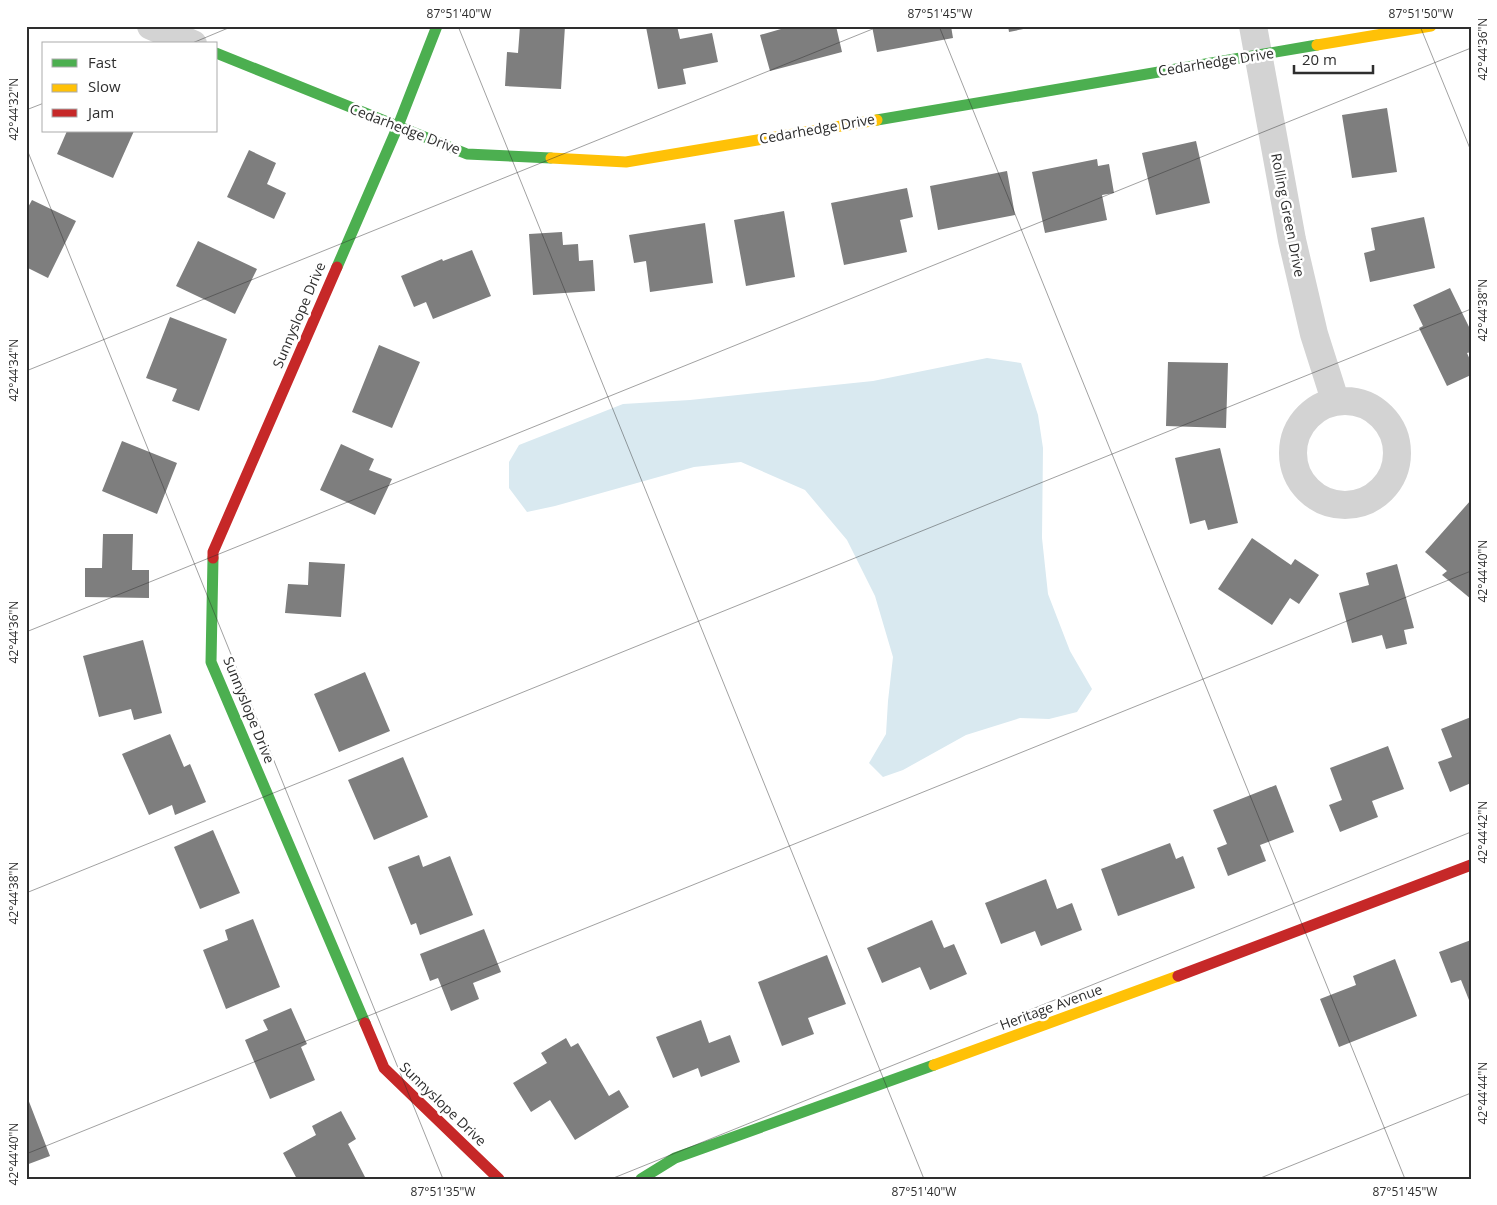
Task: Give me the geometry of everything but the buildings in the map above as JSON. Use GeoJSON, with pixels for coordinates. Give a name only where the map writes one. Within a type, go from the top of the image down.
{"type":"FeatureCollection","features":[{"type":"Feature","properties":{"kind":"street"},"geometry":{"type":"LineString","coordinates":[[151,26],[188,42]]}},
{"type":"Feature","properties":{"kind":"street","name":"Sunnyslope Drive"},"geometry":{"type":"LineString","coordinates":[[437,26],[398,126],[213,552],[211,662],[384,1068],[499,1179]]}},
{"type":"Feature","properties":{"kind":"street","name":"Rolling Green Drive"},"geometry":{"type":"LineString","coordinates":[[1253,26],[1292,240],[1314,334],[1335,400]]}},
{"type":"Feature","properties":{"kind":"street","name":"Cedarhedge Drive"},"geometry":{"type":"LineString","coordinates":[[218,54],[467,154],[626,162],[1431,26]]}},
{"type":"Feature","properties":{"kind":"street","name":"Heritage Avenue"},"geometry":{"type":"LineString","coordinates":[[641,1179],[675,1158],[1145,990],[1471,865]]}},
{"type":"Feature","properties":{"kind":"shaded area"},"geometry":{"type":"Polygon","coordinates":[[[987,358],[1021,363],[1038,415],[1043,448],[1042,538],[1048,594],[1070,651],[1092,689],[1077,712],[1049,719],[1020,718],[966,735],[903,770],[883,777],[869,763],[886,734],[893,657],[875,596],[847,540],[805,490],[741,462],[694,467],[527,512],[509,488],[509,462],[519,445],[623,404],[690,400],[873,381],[987,358]]]}},
{"type":"Feature","properties":{"kind":"traffic: fast"},"geometry":{"type":"LineString","coordinates":[[337,267],[398,126],[437,26]]}},
{"type":"Feature","properties":{"kind":"traffic: fast"},"geometry":{"type":"LineString","coordinates":[[877,120],[1317,45]]}},
{"type":"Feature","properties":{"kind":"traffic: fast"},"geometry":{"type":"LineString","coordinates":[[218,54],[467,154],[551,158]]}},
{"type":"Feature","properties":{"kind":"traffic: fast"},"geometry":{"type":"LineString","coordinates":[[213,558],[211,662],[365,1023]]}},
{"type":"Feature","properties":{"kind":"traffic: fast"},"geometry":{"type":"LineString","coordinates":[[641,1179],[675,1158],[934,1065]]}},
{"type":"Feature","properties":{"kind":"traffic: slow"},"geometry":{"type":"LineString","coordinates":[[1317,45],[1431,26]]}},
{"type":"Feature","properties":{"kind":"traffic: slow"},"geometry":{"type":"LineString","coordinates":[[551,158],[626,162],[877,120]]}},
{"type":"Feature","properties":{"kind":"traffic: slow"},"geometry":{"type":"LineString","coordinates":[[934,1065],[1178,976]]}},
{"type":"Feature","properties":{"kind":"traffic: jam"},"geometry":{"type":"LineString","coordinates":[[213,558],[213,552],[337,267]]}},
{"type":"Feature","properties":{"kind":"traffic: jam"},"geometry":{"type":"LineString","coordinates":[[1178,976],[1471,865]]}},
{"type":"Feature","properties":{"kind":"traffic: jam"},"geometry":{"type":"LineString","coordinates":[[365,1023],[384,1068],[499,1179]]}}]}
